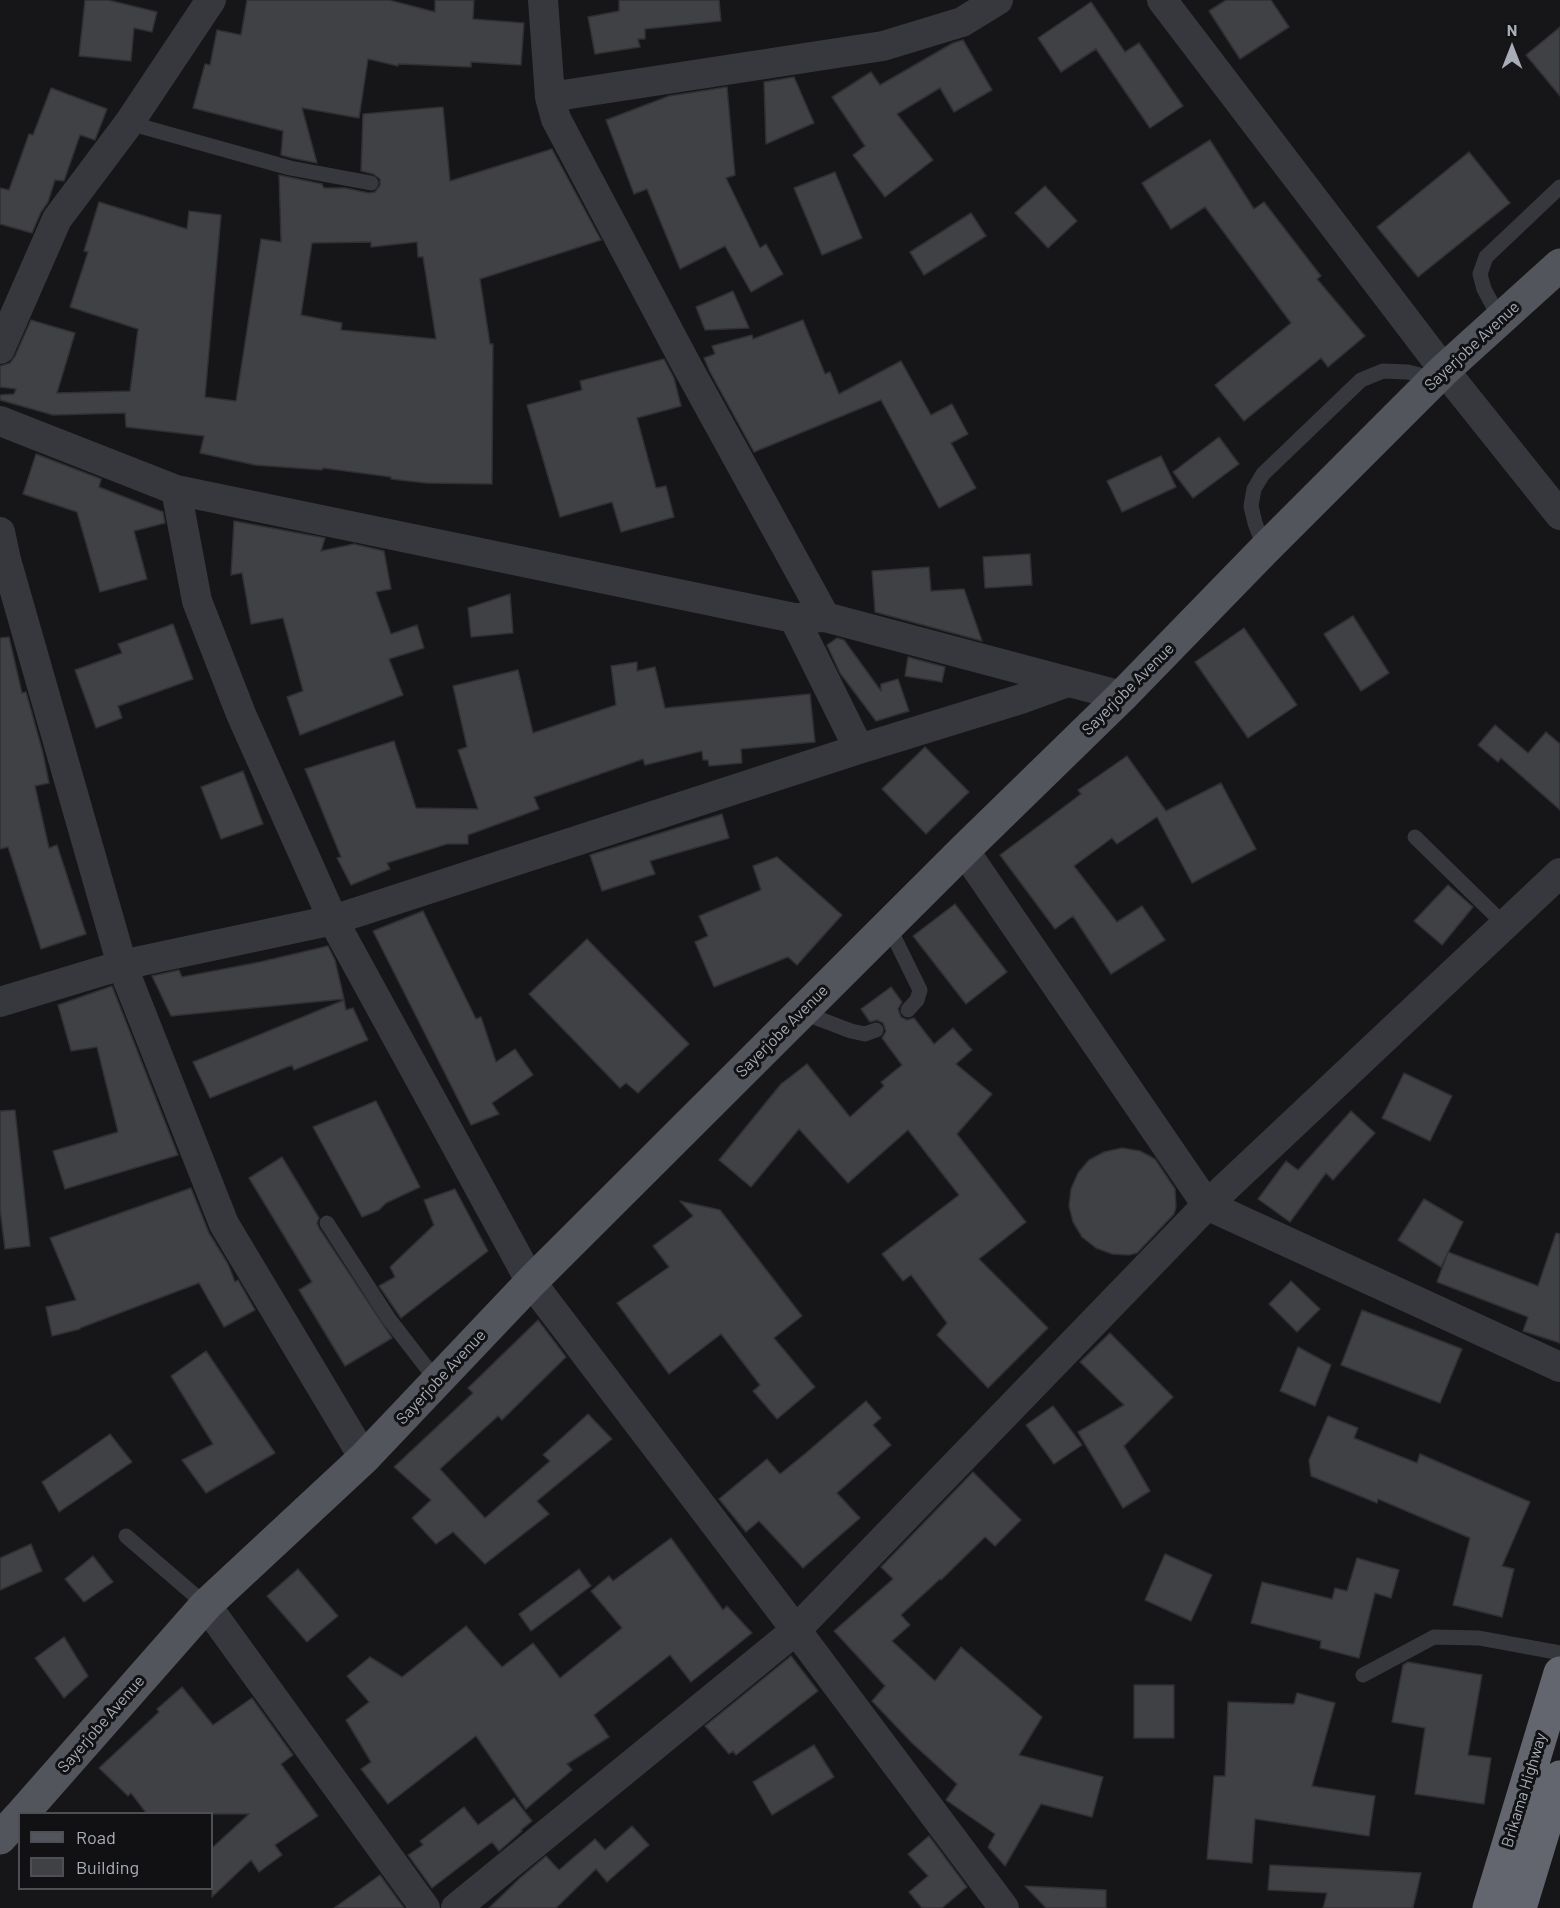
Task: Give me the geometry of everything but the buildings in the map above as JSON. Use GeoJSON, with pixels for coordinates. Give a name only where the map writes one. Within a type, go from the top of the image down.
{"type":"FeatureCollection","features":[{"type":"Feature","properties":{"kind":"highway","name":"Brikama Highway"},"geometry":{"type":"LineString","coordinates":[[1489,1908],[1560,1673]]}},
{"type":"Feature","properties":{"kind":"highway","name":"Brikama Highway"},"geometry":{"type":"LineString","coordinates":[[1520,1908],[1560,1777]]}},
{"type":"Feature","properties":{"kind":"main road","name":"Sayerjobe Avenue"},"geometry":{"type":"LineString","coordinates":[[24,1812],[206,1605],[363,1458],[531,1282],[888,925],[1122,696],[1439,375],[1560,265]]}},
{"type":"Feature","properties":{"kind":"main road","name":"Sayerjobe Avenue"},"geometry":{"type":"LineString","coordinates":[[0,1838],[18,1818]]}},
{"type":"Feature","properties":{"kind":"street"},"geometry":{"type":"LineString","coordinates":[[0,349],[57,219],[129,123],[211,0]]}},
{"type":"Feature","properties":{"kind":"street"},"geometry":{"type":"LineString","coordinates":[[543,0],[550,97],[556,119],[825,617]]}},
{"type":"Feature","properties":{"kind":"street"},"geometry":{"type":"LineString","coordinates":[[550,97],[883,46],[962,22],[998,0]]}},
{"type":"Feature","properties":{"kind":"street"},"geometry":{"type":"LineString","coordinates":[[1162,0],[1439,375],[1560,515]]}},
{"type":"Feature","properties":{"kind":"street"},"geometry":{"type":"LineString","coordinates":[[0,421],[176,490],[794,618],[825,617],[1122,696]]}},
{"type":"Feature","properties":{"kind":"street"},"geometry":{"type":"LineString","coordinates":[[176,490],[198,601],[241,714],[333,920],[531,1282],[1004,1908]]}},
{"type":"Feature","properties":{"kind":"street"},"geometry":{"type":"LineString","coordinates":[[0,532],[6,560],[122,965],[224,1224],[363,1458]]}},
{"type":"Feature","properties":{"kind":"street"},"geometry":{"type":"LineString","coordinates":[[794,618],[859,749]]}},
{"type":"Feature","properties":{"kind":"street"},"geometry":{"type":"LineString","coordinates":[[0,1002],[122,965],[333,920],[1068,682]]}},
{"type":"Feature","properties":{"kind":"street"},"geometry":{"type":"LineString","coordinates":[[964,850],[1207,1205],[1560,1367]]}},
{"type":"Feature","properties":{"kind":"street"},"geometry":{"type":"LineString","coordinates":[[456,1908],[796,1630],[1207,1205],[1560,873]]}},
{"type":"Feature","properties":{"kind":"street"},"geometry":{"type":"LineString","coordinates":[[206,1605],[425,1908]]}},
{"type":"Feature","properties":{"kind":"lane"},"geometry":{"type":"LineString","coordinates":[[129,123],[290,168],[371,183]]}},
{"type":"Feature","properties":{"kind":"lane"},"geometry":{"type":"LineString","coordinates":[[1500,319],[1484,289],[1480,274],[1486,257],[1560,188]]}},
{"type":"Feature","properties":{"kind":"lane"},"geometry":{"type":"LineString","coordinates":[[1265,549],[1251,506],[1254,489],[1263,474],[1361,380],[1383,371],[1439,375]]}},
{"type":"Feature","properties":{"kind":"lane"},"geometry":{"type":"LineString","coordinates":[[1415,837],[1504,925]]}},
{"type":"Feature","properties":{"kind":"lane"},"geometry":{"type":"LineString","coordinates":[[888,925],[920,990],[917,1000],[908,1010]]}},
{"type":"Feature","properties":{"kind":"lane"},"geometry":{"type":"LineString","coordinates":[[801,1012],[851,1031],[865,1034],[876,1030]]}},
{"type":"Feature","properties":{"kind":"lane"},"geometry":{"type":"LineString","coordinates":[[327,1223],[389,1319],[437,1381]]}},
{"type":"Feature","properties":{"kind":"lane"},"geometry":{"type":"LineString","coordinates":[[126,1536],[206,1605]]}},
{"type":"Feature","properties":{"kind":"lane"},"geometry":{"type":"LineString","coordinates":[[1363,1675],[1434,1638],[1479,1638],[1560,1653]]}}]}
